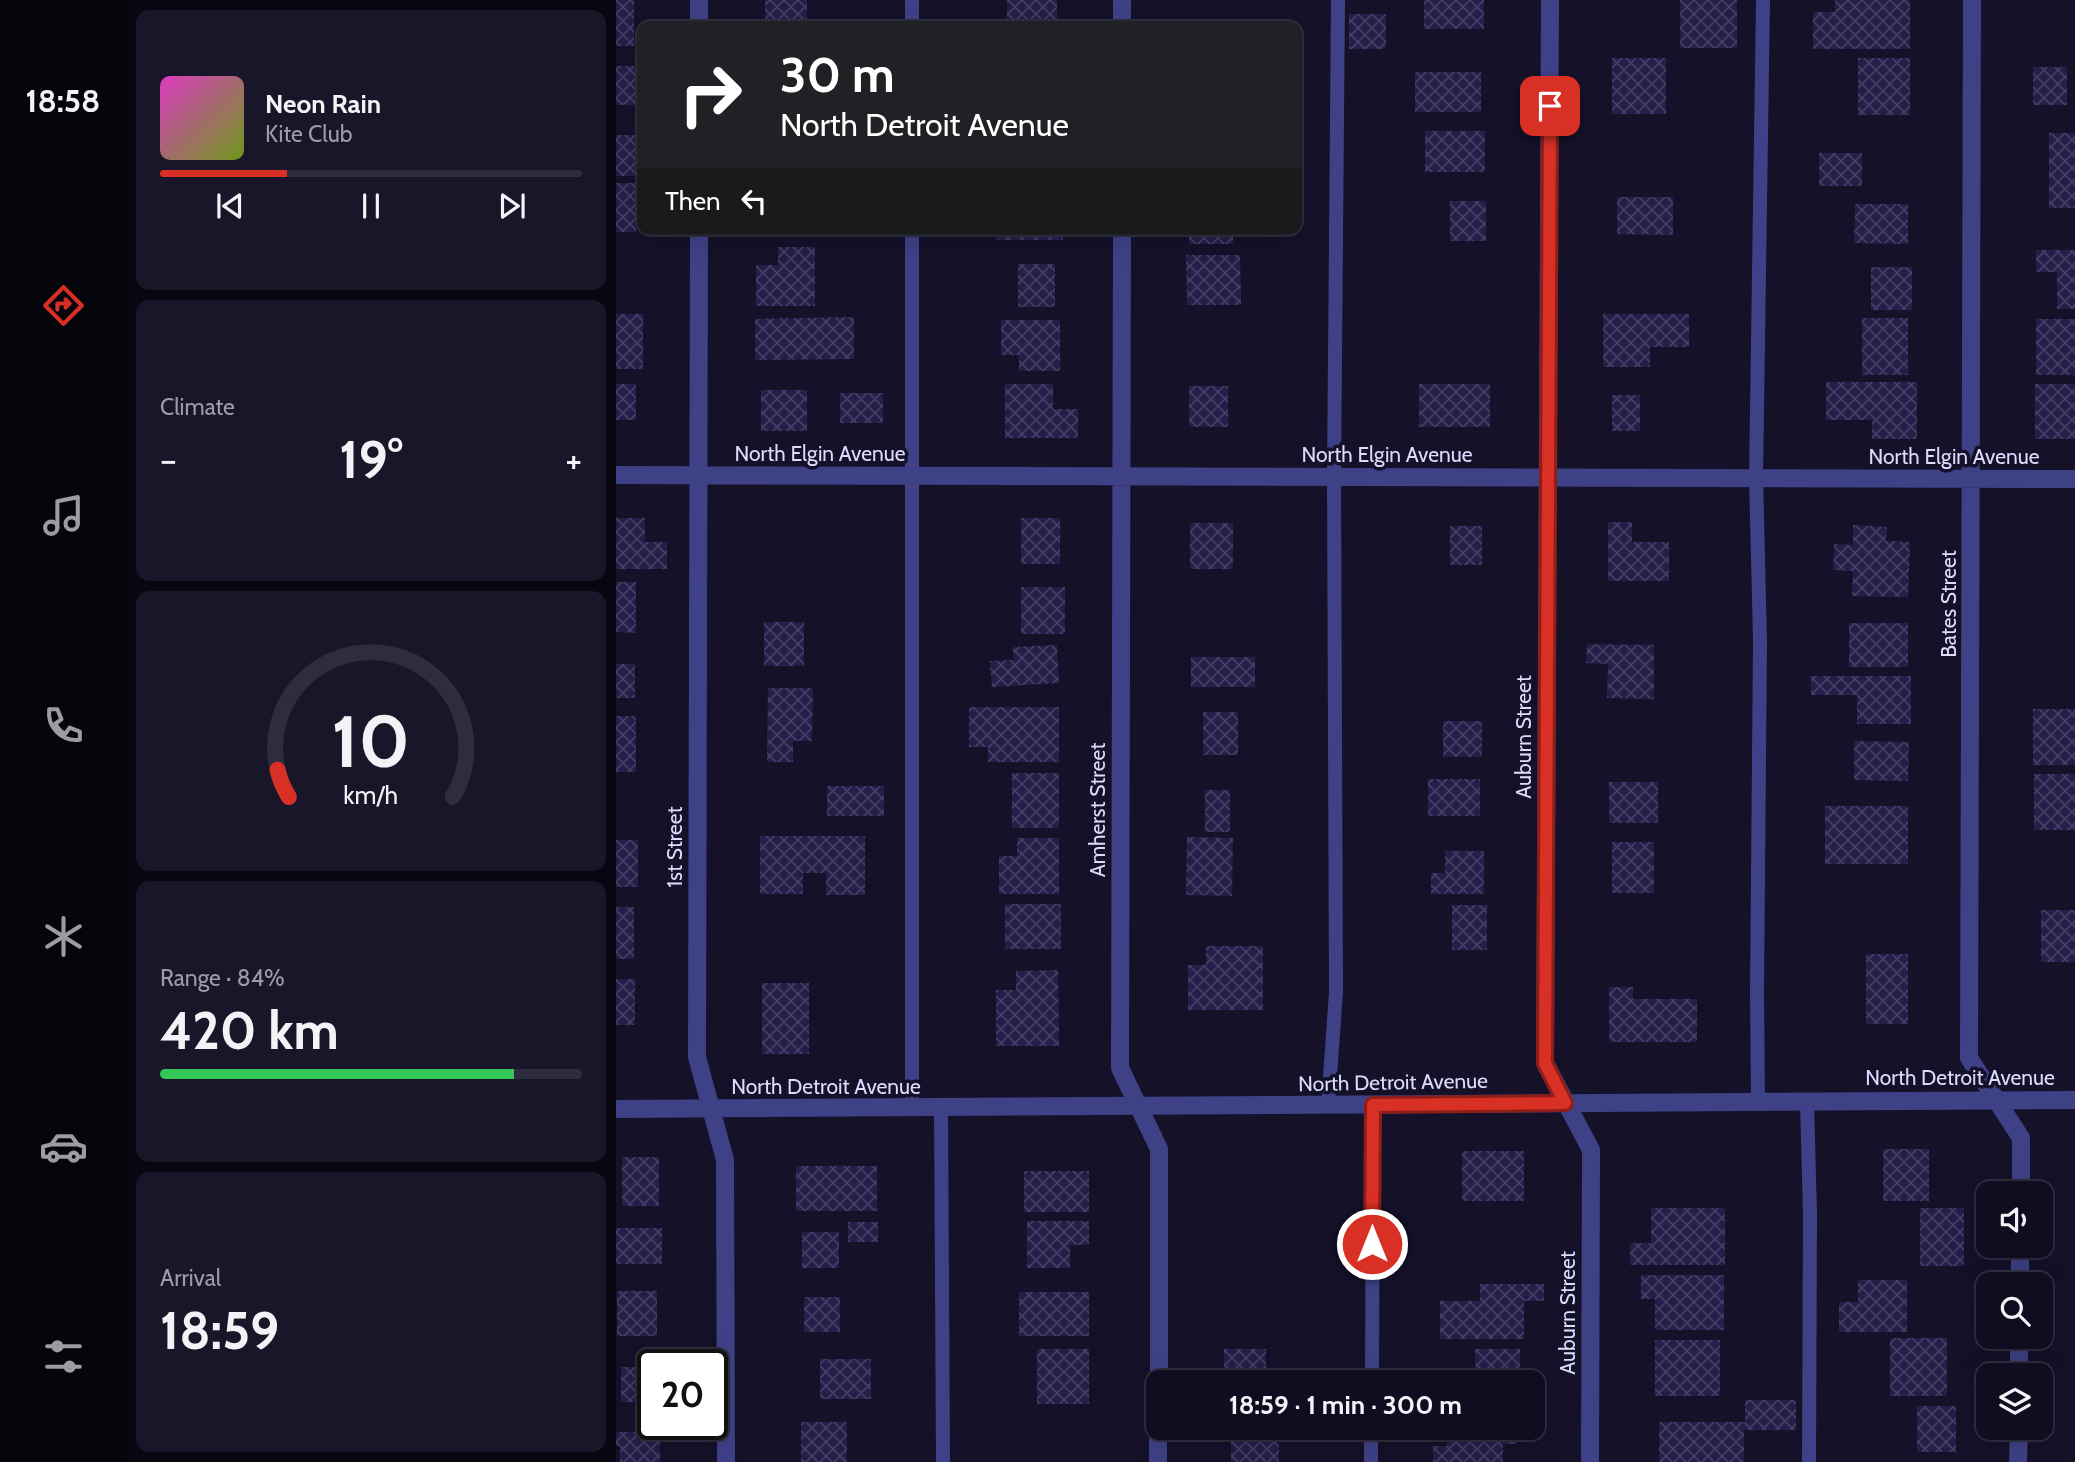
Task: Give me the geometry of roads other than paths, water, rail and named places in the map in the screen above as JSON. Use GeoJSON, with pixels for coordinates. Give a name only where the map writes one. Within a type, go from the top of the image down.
{"type":"FeatureCollection","features":[{"type":"Feature","properties":{"kind":"street"},"geometry":{"type":"LineString","coordinates":[[699,0],[699,21]]}},
{"type":"Feature","properties":{"kind":"street"},"geometry":{"type":"LineString","coordinates":[[1122,0],[1122,21]]}},
{"type":"Feature","properties":{"kind":"street","name":"Auburn Street"},"geometry":{"type":"LineString","coordinates":[[1550,0],[1545,1063],[1591,1150],[1590,1462]]}},
{"type":"Feature","properties":{"kind":"street","name":"Bates Street"},"geometry":{"type":"LineString","coordinates":[[1972,0],[1969,1058],[2021,1138],[2021,1181]]}},
{"type":"Feature","properties":{"kind":"street","name":"1st Street"},"geometry":{"type":"LineString","coordinates":[[699,235],[696,1057],[724,1160],[726,1462]]}},
{"type":"Feature","properties":{"kind":"street","name":"Amherst Street"},"geometry":{"type":"LineString","coordinates":[[1122,235],[1120,1068],[1159,1149],[1158,1370]]}},
{"type":"Feature","properties":{"kind":"street","name":"North Elgin Avenue"},"geometry":{"type":"LineString","coordinates":[[616,475],[2075,479]]}},
{"type":"Feature","properties":{"kind":"street","name":"North Detroit Avenue"},"geometry":{"type":"LineString","coordinates":[[616,1109],[2075,1100]]}},
{"type":"Feature","properties":{"kind":"street"},"geometry":{"type":"LineString","coordinates":[[1158,1440],[1158,1462]]}},
{"type":"Feature","properties":{"kind":"street"},"geometry":{"type":"LineString","coordinates":[[2018,1462],[2019,1440]]}},
{"type":"Feature","properties":{"kind":"lane"},"geometry":{"type":"LineString","coordinates":[[912,0],[912,21]]}},
{"type":"Feature","properties":{"kind":"lane"},"geometry":{"type":"LineString","coordinates":[[1328,1105],[1336,992],[1334,477],[1338,0]]}},
{"type":"Feature","properties":{"kind":"lane"},"geometry":{"type":"LineString","coordinates":[[1758,1101],[1759,641],[1756,478],[1763,0]]}},
{"type":"Feature","properties":{"kind":"lane"},"geometry":{"type":"LineString","coordinates":[[912,235],[912,1108]]}},
{"type":"Feature","properties":{"kind":"lane"},"geometry":{"type":"LineString","coordinates":[[1807,1101],[1810,1462]]}},
{"type":"Feature","properties":{"kind":"lane"},"geometry":{"type":"LineString","coordinates":[[1372,1370],[1373,1105]]}},
{"type":"Feature","properties":{"kind":"lane"},"geometry":{"type":"LineString","coordinates":[[941,1108],[943,1462]]}},
{"type":"Feature","properties":{"kind":"lane"},"geometry":{"type":"LineString","coordinates":[[1371,1440],[1371,1462]]}}]}
